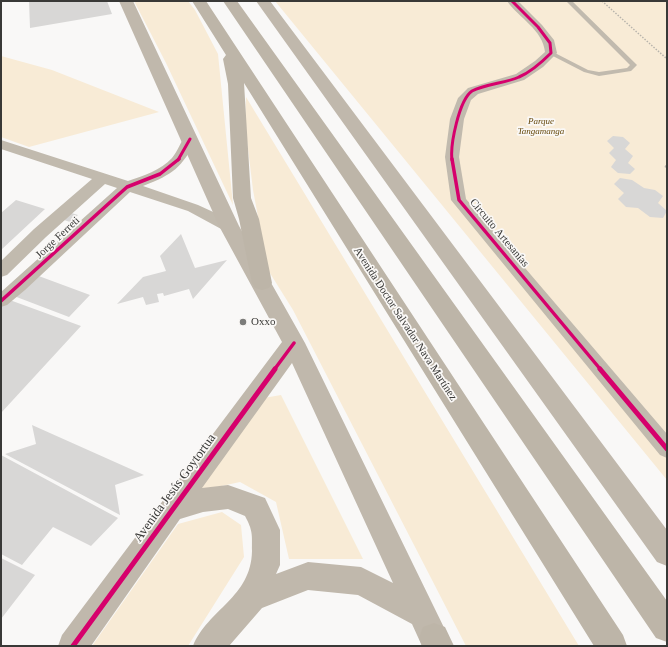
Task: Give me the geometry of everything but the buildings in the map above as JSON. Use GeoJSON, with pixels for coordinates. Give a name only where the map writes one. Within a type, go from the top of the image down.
{"type":"FeatureCollection","features":[{"type":"Feature","properties":{"kind":"highway","name":"Avenida Doctor Salvador Nava Martínez"},"geometry":{"type":"LineString","coordinates":[[199,1],[612,646]]}},
{"type":"Feature","properties":{"kind":"highway"},"geometry":{"type":"LineString","coordinates":[[230,1],[667,627]]}},
{"type":"Feature","properties":{"kind":"highway"},"geometry":{"type":"LineString","coordinates":[[227,44],[236,84],[242,198],[249,219],[262,283]]}},
{"type":"Feature","properties":{"kind":"main road"},"geometry":{"type":"LineString","coordinates":[[126,1],[229,226],[294,343],[433,636]]}},
{"type":"Feature","properties":{"kind":"main road"},"geometry":{"type":"LineString","coordinates":[[263,1],[667,553]]}},
{"type":"Feature","properties":{"kind":"main road","name":"Avenida Jesús Goytortua"},"geometry":{"type":"LineString","coordinates":[[73,646],[294,343]]}},
{"type":"Feature","properties":{"kind":"main road"},"geometry":{"type":"LineString","coordinates":[[171,510],[203,500],[228,497],[255,507],[266,530],[266,565],[252,598],[208,646]]}},
{"type":"Feature","properties":{"kind":"main road"},"geometry":{"type":"LineString","coordinates":[[252,598],[308,576],[361,581],[433,636]]}},
{"type":"Feature","properties":{"kind":"street"},"geometry":{"type":"LineString","coordinates":[[512,1],[538,27],[550,43],[551,53]]}},
{"type":"Feature","properties":{"kind":"street","name":"Circuito Artesanías"},"geometry":{"type":"LineString","coordinates":[[551,53],[539,64],[520,77],[473,91],[465,98],[457,119],[452,157],[459,200],[667,449]]}},
{"type":"Feature","properties":{"kind":"street"},"geometry":{"type":"LineString","coordinates":[[127,187],[166,171],[178,160],[190,139]]}},
{"type":"Feature","properties":{"kind":"street"},"geometry":{"type":"LineString","coordinates":[[1,144],[193,208],[229,226]]}},
{"type":"Feature","properties":{"kind":"street","name":"Jorge Ferreti"},"geometry":{"type":"LineString","coordinates":[[1,271],[102,178]]}},
{"type":"Feature","properties":{"kind":"street","name":"Jorge Ferreti"},"geometry":{"type":"LineString","coordinates":[[1,301],[127,187]]}},
{"type":"Feature","properties":{"kind":"lane"},"geometry":{"type":"LineString","coordinates":[[551,53],[586,72],[599,74],[629,70],[634,65],[569,1]]}},
{"type":"Feature","properties":{"kind":"path"},"geometry":{"type":"LineString","coordinates":[[602,1],[667,59]]}},
{"type":"Feature","properties":{"kind":"green space"},"geometry":{"type":"Polygon","coordinates":[[[134,1],[188,1],[195,10],[218,54],[233,205],[166,63],[134,1]]]}},
{"type":"Feature","properties":{"kind":"green space","name":"Parque Tangamanga"},"geometry":{"type":"Polygon","coordinates":[[[275,1],[667,1],[667,480],[275,1]]]}},
{"type":"Feature","properties":{"kind":"green space"},"geometry":{"type":"Polygon","coordinates":[[[1,56],[52,70],[159,112],[29,147],[1,137],[1,56]]]}},
{"type":"Feature","properties":{"kind":"green space"},"geometry":{"type":"Polygon","coordinates":[[[246,97],[579,646],[466,646],[293,310],[268,270],[253,190],[245,124],[246,97]]]}},
{"type":"Feature","properties":{"kind":"green space"},"geometry":{"type":"Polygon","coordinates":[[[281,395],[363,559],[289,559],[276,502],[240,482],[194,492],[258,399],[281,395]]]}},
{"type":"Feature","properties":{"kind":"green space"},"geometry":{"type":"Polygon","coordinates":[[[222,512],[241,525],[244,557],[188,646],[92,646],[178,524],[222,512]]]}},
{"type":"Feature","properties":{"kind":"cycle path"},"geometry":{"type":"LineString","coordinates":[[512,1],[538,27],[550,43],[551,53],[539,64],[520,77],[473,91],[465,98],[457,119],[452,157],[459,200],[667,449]]}},
{"type":"Feature","properties":{"kind":"cycle path"},"geometry":{"type":"LineString","coordinates":[[1,301],[127,187],[154,177],[172,166],[179,159],[190,139]]}},
{"type":"Feature","properties":{"kind":"cycle path"},"geometry":{"type":"LineString","coordinates":[[73,646],[294,343]]}},
{"type":"Feature","properties":{"kind":"place","name":"Oxxo"},"geometry":{"type":"Point","coordinates":[243,322]}}]}
